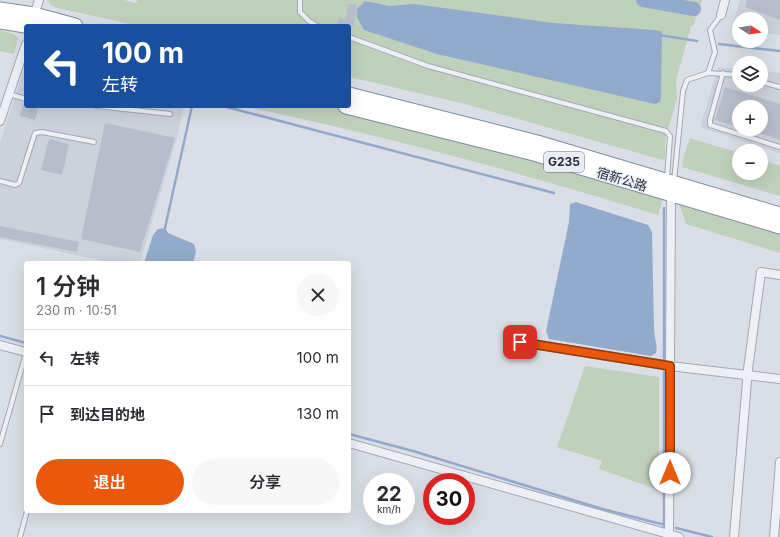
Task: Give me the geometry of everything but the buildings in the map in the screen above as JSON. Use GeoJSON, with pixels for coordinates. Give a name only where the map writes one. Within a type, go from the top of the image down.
{"type":"FeatureCollection","features":[{"type":"Feature","properties":{"kind":"highway"},"geometry":{"type":"LineString","coordinates":[[0,10],[33,21]]}},
{"type":"Feature","properties":{"kind":"highway"},"geometry":{"type":"LineString","coordinates":[[0,21],[33,21],[58,24]]}},
{"type":"Feature","properties":{"kind":"highway","name":"宿新公路"},"geometry":{"type":"LineString","coordinates":[[351,96],[537,143],[670,186],[780,226]]}},
{"type":"Feature","properties":{"kind":"highway","name":"宿新公路"},"geometry":{"type":"LineString","coordinates":[[351,107],[670,186],[780,215]]}},
{"type":"Feature","properties":{"kind":"street"},"geometry":{"type":"LineString","coordinates":[[33,21],[39,0]]}},
{"type":"Feature","properties":{"kind":"street"},"geometry":{"type":"LineString","coordinates":[[721,15],[725,0]]}},
{"type":"Feature","properties":{"kind":"street"},"geometry":{"type":"LineString","coordinates":[[0,121],[24,50]]}},
{"type":"Feature","properties":{"kind":"street"},"geometry":{"type":"LineString","coordinates":[[669,536],[670,186]]}},
{"type":"Feature","properties":{"kind":"street"},"geometry":{"type":"LineString","coordinates":[[734,537],[748,376],[761,272],[780,275]]}},
{"type":"Feature","properties":{"kind":"street"},"geometry":{"type":"LineString","coordinates":[[520,342],[670,366],[780,380]]}},
{"type":"Feature","properties":{"kind":"street"},"geometry":{"type":"LineString","coordinates":[[0,345],[24,352]]}},
{"type":"Feature","properties":{"kind":"street"},"geometry":{"type":"LineString","coordinates":[[351,445],[669,536],[679,537]]}},
{"type":"Feature","properties":{"kind":"street"},"geometry":{"type":"LineString","coordinates":[[774,537],[780,462]]}},
{"type":"Feature","properties":{"kind":"lane"},"geometry":{"type":"LineString","coordinates":[[300,0],[300,12],[315,24]]}},
{"type":"Feature","properties":{"kind":"lane"},"geometry":{"type":"LineString","coordinates":[[708,73],[714,52],[710,30],[721,15]]}},
{"type":"Feature","properties":{"kind":"lane"},"geometry":{"type":"LineString","coordinates":[[351,38],[428,66],[666,130],[670,136],[670,186]]}},
{"type":"Feature","properties":{"kind":"lane"},"geometry":{"type":"LineString","coordinates":[[670,186],[683,91],[687,80],[708,73],[732,74]]}},
{"type":"Feature","properties":{"kind":"lane"},"geometry":{"type":"LineString","coordinates":[[723,73],[710,120],[710,125],[780,147]]}},
{"type":"Feature","properties":{"kind":"lane"},"geometry":{"type":"LineString","coordinates":[[768,84],[780,87]]}},
{"type":"Feature","properties":{"kind":"lane"},"geometry":{"type":"LineString","coordinates":[[9,94],[24,98]]}},
{"type":"Feature","properties":{"kind":"lane"},"geometry":{"type":"LineString","coordinates":[[115,108],[170,114]]}},
{"type":"Feature","properties":{"kind":"lane"},"geometry":{"type":"LineString","coordinates":[[0,181],[15,185],[19,183],[35,133],[42,132],[94,142]]}},
{"type":"Feature","properties":{"kind":"lane"},"geometry":{"type":"LineString","coordinates":[[0,444],[24,360]]}},
{"type":"Feature","properties":{"kind":"lane"},"geometry":{"type":"LineString","coordinates":[[20,537],[26,513]]}},
{"type":"Feature","properties":{"kind":"shaded area"},"geometry":{"type":"Polygon","coordinates":[[[740,0],[780,0],[780,35],[768,34],[768,12],[736,12],[740,0]]]}},
{"type":"Feature","properties":{"kind":"shaded area"},"geometry":{"type":"Polygon","coordinates":[[[718,67],[732,68],[732,92],[768,92],[768,72],[780,73],[780,153],[768,149],[768,144],[752,144],[700,127],[718,67]]]}},
{"type":"Feature","properties":{"kind":"shaded area"},"geometry":{"type":"Polygon","coordinates":[[[24,68],[24,108],[184,108],[177,137],[141,261],[104,261],[0,239],[0,143],[24,68]]]}},
{"type":"Feature","properties":{"kind":"green space"},"geometry":{"type":"Polygon","coordinates":[[[48,0],[124,0],[136,3],[137,0],[702,0],[694,25],[691,26],[676,81],[677,98],[665,140],[665,158],[663,160],[461,103],[351,77],[351,24],[130,24],[57,8],[50,5],[48,0]]]}},
{"type":"Feature","properties":{"kind":"green space"},"geometry":{"type":"Polygon","coordinates":[[[0,30],[14,34],[18,38],[14,54],[0,51],[0,30]]]}},
{"type":"Feature","properties":{"kind":"green space"},"geometry":{"type":"Polygon","coordinates":[[[252,108],[336,108],[534,158],[659,195],[663,199],[658,215],[555,184],[452,156],[295,117],[252,108]]]}},
{"type":"Feature","properties":{"kind":"green space"},"geometry":{"type":"Polygon","coordinates":[[[690,138],[732,151],[732,180],[768,180],[768,162],[780,166],[780,196],[682,167],[684,155],[690,138]]]}},
{"type":"Feature","properties":{"kind":"green space"},"geometry":{"type":"Polygon","coordinates":[[[678,201],[780,231],[780,253],[686,224],[678,201]]]}},
{"type":"Feature","properties":{"kind":"green space"},"geometry":{"type":"Polygon","coordinates":[[[585,366],[659,377],[659,490],[599,469],[602,461],[557,447],[585,366]]]}},
{"type":"Feature","properties":{"kind":"water"},"geometry":{"type":"Polygon","coordinates":[[[365,1],[389,6],[414,4],[553,23],[655,30],[662,32],[660,102],[655,104],[437,54],[364,30],[357,17],[357,9],[365,1]]]}},
{"type":"Feature","properties":{"kind":"water"},"geometry":{"type":"Polygon","coordinates":[[[576,202],[648,225],[652,232],[654,329],[657,347],[656,353],[651,356],[549,339],[546,331],[569,222],[570,204],[576,202]]]}},
{"type":"Feature","properties":{"kind":"water"},"geometry":{"type":"Polygon","coordinates":[[[165,228],[168,233],[194,244],[196,251],[194,261],[145,261],[153,235],[158,229],[165,228]]]}},
{"type":"Feature","properties":{"kind":"waterway"},"geometry":{"type":"LineString","coordinates":[[643,0],[694,9]]}},
{"type":"Feature","properties":{"kind":"waterway"},"geometry":{"type":"LineString","coordinates":[[659,35],[697,41]]}},
{"type":"Feature","properties":{"kind":"waterway"},"geometry":{"type":"LineString","coordinates":[[719,44],[780,51]]}},
{"type":"Feature","properties":{"kind":"waterway"},"geometry":{"type":"LineString","coordinates":[[165,228],[192,108]]}},
{"type":"Feature","properties":{"kind":"waterway"},"geometry":{"type":"LineString","coordinates":[[231,108],[554,193]]}},
{"type":"Feature","properties":{"kind":"waterway"},"geometry":{"type":"LineString","coordinates":[[664,208],[664,359]]}},
{"type":"Feature","properties":{"kind":"waterway"},"geometry":{"type":"LineString","coordinates":[[0,336],[24,342]]}},
{"type":"Feature","properties":{"kind":"waterway"},"geometry":{"type":"LineString","coordinates":[[664,371],[664,527]]}},
{"type":"Feature","properties":{"kind":"waterway"},"geometry":{"type":"LineString","coordinates":[[351,435],[413,451],[599,508],[665,525]]}},
{"type":"Feature","properties":{"kind":"waterway"},"geometry":{"type":"LineString","coordinates":[[676,528],[712,537]]}},
{"type":"Feature","properties":{"kind":"route"},"geometry":{"type":"LineString","coordinates":[[520,342],[670,366],[670,473]]}}]}
